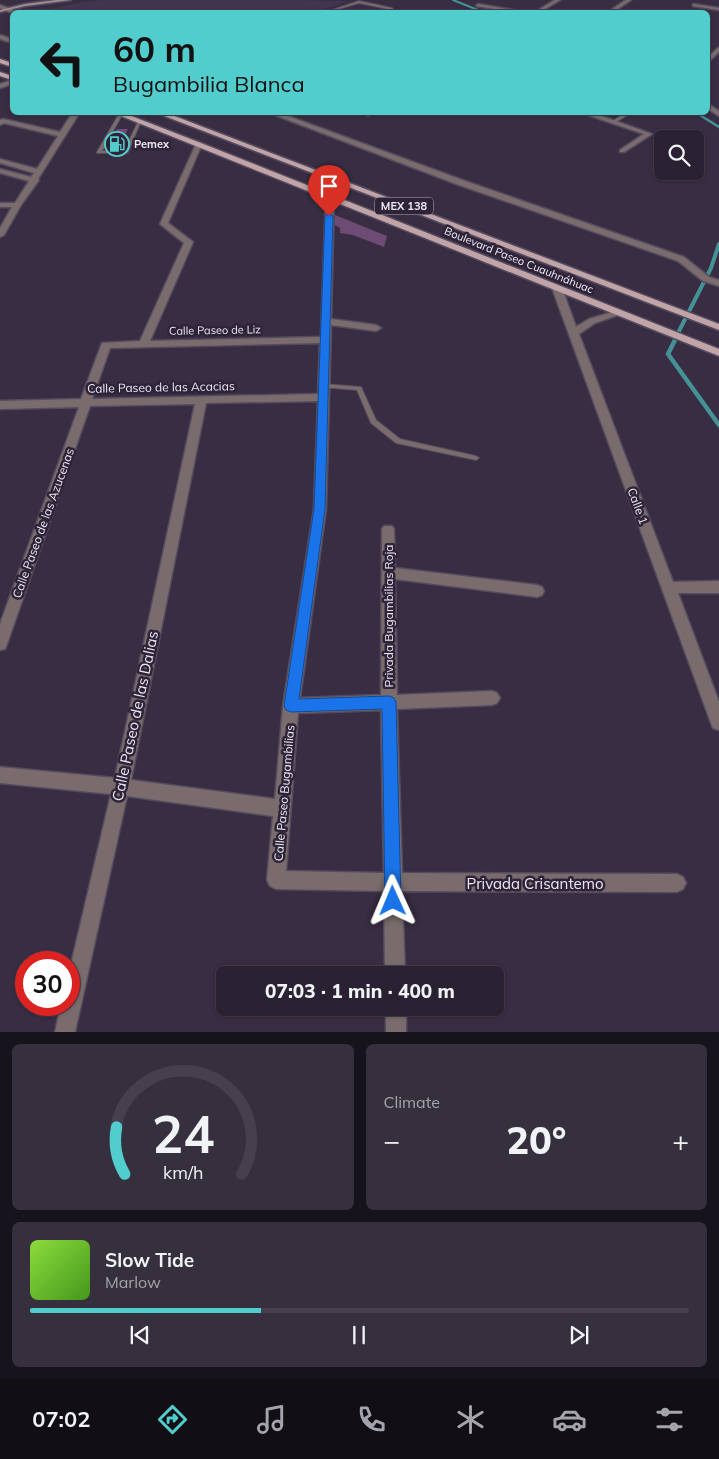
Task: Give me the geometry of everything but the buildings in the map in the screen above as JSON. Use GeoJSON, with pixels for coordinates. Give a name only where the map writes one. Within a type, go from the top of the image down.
{"type":"FeatureCollection","features":[{"type":"Feature","properties":{"kind":"main road","name":"Boulevard Paseo Cuauhnáhuac"},"geometry":{"type":"LineString","coordinates":[[120,115],[199,144],[330,198],[697,343],[719,354]]}},
{"type":"Feature","properties":{"kind":"main road","name":"Boulevard Paseo Cuauhnáhuac"},"geometry":{"type":"LineString","coordinates":[[166,115],[651,300],[719,328]]}},
{"type":"Feature","properties":{"kind":"street"},"geometry":{"type":"LineString","coordinates":[[2,9],[26,2],[70,0]]}},
{"type":"Feature","properties":{"kind":"street"},"geometry":{"type":"LineString","coordinates":[[487,0],[478,4],[510,10]]}},
{"type":"Feature","properties":{"kind":"street"},"geometry":{"type":"LineString","coordinates":[[540,10],[558,0]]}},
{"type":"Feature","properties":{"kind":"street"},"geometry":{"type":"LineString","coordinates":[[613,10],[629,0]]}},
{"type":"Feature","properties":{"kind":"street"},"geometry":{"type":"LineString","coordinates":[[701,0],[693,7],[719,10]]}},
{"type":"Feature","properties":{"kind":"street"},"geometry":{"type":"LineString","coordinates":[[0,235],[17,204],[75,115]]}},
{"type":"Feature","properties":{"kind":"street"},"geometry":{"type":"LineString","coordinates":[[278,115],[462,183],[681,258],[706,279],[719,283]]}},
{"type":"Feature","properties":{"kind":"street"},"geometry":{"type":"LineString","coordinates":[[591,115],[649,134],[622,151]]}},
{"type":"Feature","properties":{"kind":"street"},"geometry":{"type":"LineString","coordinates":[[0,123],[3,121],[63,135]]}},
{"type":"Feature","properties":{"kind":"street"},"geometry":{"type":"LineString","coordinates":[[144,344],[189,242],[164,224],[199,144]]}},
{"type":"Feature","properties":{"kind":"street"},"geometry":{"type":"LineString","coordinates":[[0,161],[37,176]]}},
{"type":"Feature","properties":{"kind":"street"},"geometry":{"type":"LineString","coordinates":[[0,171],[37,176]]}},
{"type":"Feature","properties":{"kind":"street","name":"Calle Paseo Bugambilias"},"geometry":{"type":"LineString","coordinates":[[276,880],[291,706],[320,509],[330,198]]}},
{"type":"Feature","properties":{"kind":"street"},"geometry":{"type":"LineString","coordinates":[[0,205],[17,204]]}},
{"type":"Feature","properties":{"kind":"street","name":"Calle 1"},"geometry":{"type":"LineString","coordinates":[[557,288],[719,723]]}},
{"type":"Feature","properties":{"kind":"street"},"geometry":{"type":"LineString","coordinates":[[574,333],[592,321],[619,313]]}},
{"type":"Feature","properties":{"kind":"street"},"geometry":{"type":"LineString","coordinates":[[326,321],[372,327],[367,316]]}},
{"type":"Feature","properties":{"kind":"street","name":"Calle Paseo de Liz"},"geometry":{"type":"LineString","coordinates":[[106,345],[325,340]]}},
{"type":"Feature","properties":{"kind":"street","name":"Calle Paseo de las Azucenas"},"geometry":{"type":"LineString","coordinates":[[0,644],[106,345]]}},
{"type":"Feature","properties":{"kind":"street","name":"Calle Paseo de las Acacias"},"geometry":{"type":"LineString","coordinates":[[0,405],[201,400],[323,391]]}},
{"type":"Feature","properties":{"kind":"street","name":"Calle Paseo de las Dalias"},"geometry":{"type":"LineString","coordinates":[[65,1032],[121,787],[201,400]]}},
{"type":"Feature","properties":{"kind":"street","name":"Privada Bugambilias Roja"},"geometry":{"type":"LineString","coordinates":[[388,528],[389,702],[395,966]]}},
{"type":"Feature","properties":{"kind":"street"},"geometry":{"type":"LineString","coordinates":[[388,573],[538,591]]}},
{"type":"Feature","properties":{"kind":"street"},"geometry":{"type":"LineString","coordinates":[[669,588],[719,587]]}},
{"type":"Feature","properties":{"kind":"street"},"geometry":{"type":"LineString","coordinates":[[291,706],[492,698]]}},
{"type":"Feature","properties":{"kind":"street"},"geometry":{"type":"LineString","coordinates":[[0,775],[121,787],[283,809]]}},
{"type":"Feature","properties":{"kind":"street","name":"Privada Crisantemo"},"geometry":{"type":"LineString","coordinates":[[276,880],[677,883]]}},
{"type":"Feature","properties":{"kind":"street"},"geometry":{"type":"LineString","coordinates":[[396,1016],[396,1032]]}},
{"type":"Feature","properties":{"kind":"lane"},"geometry":{"type":"LineString","coordinates":[[333,10],[359,2],[392,9],[389,10]]}},
{"type":"Feature","properties":{"kind":"lane"},"geometry":{"type":"LineString","coordinates":[[117,115],[99,152],[126,152],[140,122]]}},
{"type":"Feature","properties":{"kind":"lane"},"geometry":{"type":"LineString","coordinates":[[613,122],[626,115]]}},
{"type":"Feature","properties":{"kind":"lane"},"geometry":{"type":"LineString","coordinates":[[323,391],[358,388],[373,421],[398,441],[476,458]]}},
{"type":"Feature","properties":{"kind":"shaded area"},"geometry":{"type":"Polygon","coordinates":[[[100,0],[349,1],[321,10],[45,10],[100,0]]]}},
{"type":"Feature","properties":{"kind":"waterway"},"geometry":{"type":"LineString","coordinates":[[453,0],[478,10]]}},
{"type":"Feature","properties":{"kind":"waterway"},"geometry":{"type":"LineString","coordinates":[[700,115],[719,127]]}},
{"type":"Feature","properties":{"kind":"waterway"},"geometry":{"type":"LineString","coordinates":[[675,339],[711,268],[719,244]]}},
{"type":"Feature","properties":{"kind":"waterway"},"geometry":{"type":"LineString","coordinates":[[676,338],[668,354],[719,425]]}},
{"type":"Feature","properties":{"kind":"place","name":"Pemex"},"geometry":{"type":"Point","coordinates":[117,144]}},
{"type":"Feature","properties":{"kind":"route"},"geometry":{"type":"LineString","coordinates":[[329,216],[320,509],[291,706],[389,702],[393,901]]}}]}
